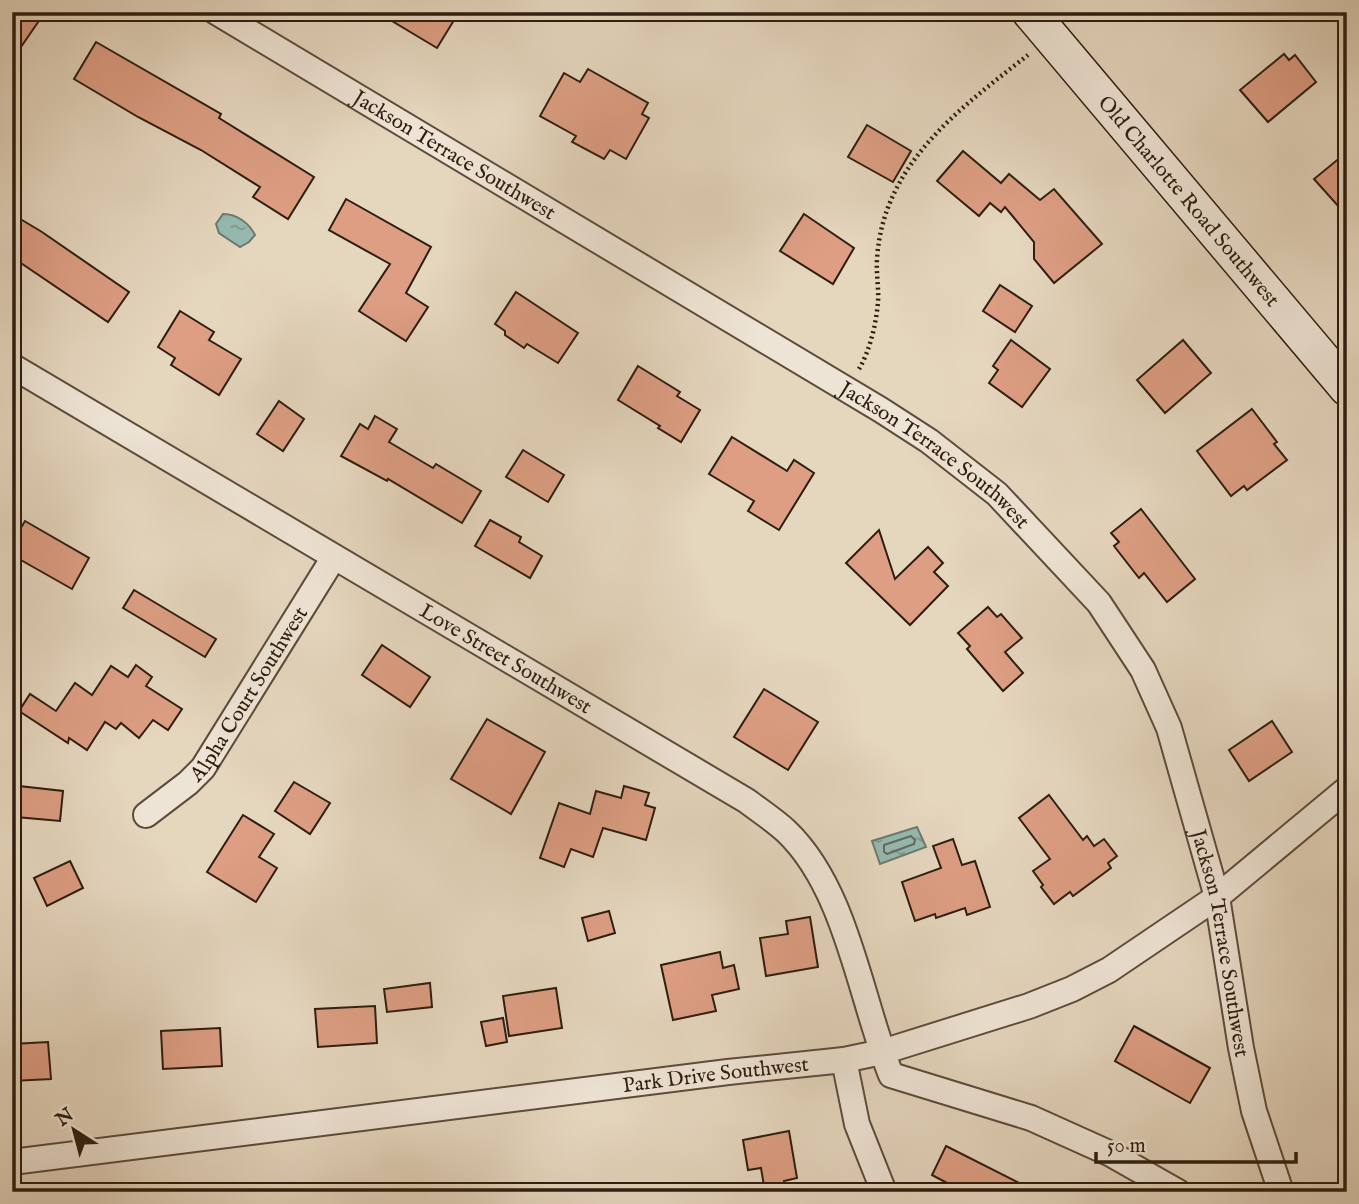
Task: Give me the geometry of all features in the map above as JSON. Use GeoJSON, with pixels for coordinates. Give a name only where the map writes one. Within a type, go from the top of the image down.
{"type":"FeatureCollection","features":[{"type":"Feature","properties":{"kind":"main road","name":"Old Charlotte Road Southwest"},"geometry":{"type":"LineString","coordinates":[[1040,24],[1347,388]]}},
{"type":"Feature","properties":{"kind":"street","name":"Jackson Terrace Southwest"},"geometry":{"type":"LineString","coordinates":[[216,12],[847,389],[929,441],[998,494],[1099,603],[1143,670],[1169,728],[1217,897],[1254,1111],[1281,1192]]}},
{"type":"Feature","properties":{"kind":"street","name":"Love Street Southwest"},"geometry":{"type":"LineString","coordinates":[[12,366],[747,801],[786,831],[815,866],[828,890],[860,978],[881,1052]]}},
{"type":"Feature","properties":{"kind":"street","name":"Alpha Court Southwest"},"geometry":{"type":"LineString","coordinates":[[146,815],[203,768],[334,557]]}},
{"type":"Feature","properties":{"kind":"street","name":"Park Drive Southwest"},"geometry":{"type":"LineString","coordinates":[[12,1162],[700,1075],[844,1060],[881,1052],[1030,1006],[1109,970],[1217,897],[1347,789]]}},
{"type":"Feature","properties":{"kind":"street"},"geometry":{"type":"LineString","coordinates":[[881,1052],[891,1075],[1031,1118],[1111,1154],[1178,1192]]}},
{"type":"Feature","properties":{"kind":"street"},"geometry":{"type":"LineString","coordinates":[[844,1060],[857,1124],[884,1192]]}},
{"type":"Feature","properties":{"kind":"path"},"geometry":{"type":"LineString","coordinates":[[847,389],[862,365],[872,338],[878,302],[877,259],[885,217],[902,174],[923,147],[1040,24]]}},
{"type":"Feature","properties":{"kind":"water"},"geometry":{"type":"Polygon","coordinates":[[[223,214],[242,220],[255,235],[240,247],[219,233],[216,224],[223,214]]]}},
{"type":"Feature","properties":{"kind":"water"},"geometry":{"type":"Polygon","coordinates":[[[917,827],[926,847],[880,864],[872,841],[917,827]]]}},
{"type":"Feature","properties":{"kind":"building"},"geometry":{"type":"Polygon","coordinates":[[[12,12],[45,12],[12,60],[12,12]]]}},
{"type":"Feature","properties":{"kind":"building"},"geometry":{"type":"Polygon","coordinates":[[[377,12],[459,12],[437,48],[377,12]]]}},
{"type":"Feature","properties":{"kind":"building"},"geometry":{"type":"Polygon","coordinates":[[[96,42],[221,114],[219,118],[314,177],[288,219],[253,197],[260,187],[201,150],[74,79],[96,42]]]}},
{"type":"Feature","properties":{"kind":"building"},"geometry":{"type":"Polygon","coordinates":[[[1284,54],[1289,60],[1295,55],[1316,82],[1268,122],[1240,90],[1284,54]]]}},
{"type":"Feature","properties":{"kind":"building"},"geometry":{"type":"Polygon","coordinates":[[[588,69],[648,103],[642,114],[649,118],[626,159],[610,150],[604,159],[572,142],[576,136],[540,116],[564,73],[580,82],[588,69]]]}},
{"type":"Feature","properties":{"kind":"building"},"geometry":{"type":"Polygon","coordinates":[[[867,125],[911,151],[893,182],[848,157],[867,125]]]}},
{"type":"Feature","properties":{"kind":"building"},"geometry":{"type":"Polygon","coordinates":[[[963,151],[1001,183],[1009,174],[1040,200],[1054,189],[1102,244],[1054,283],[1034,259],[1034,242],[1005,207],[1001,212],[990,203],[979,216],[937,181],[963,151]]]}},
{"type":"Feature","properties":{"kind":"building"},"geometry":{"type":"Polygon","coordinates":[[[1347,152],[1347,216],[1314,179],[1347,152]]]}},
{"type":"Feature","properties":{"kind":"building"},"geometry":{"type":"Polygon","coordinates":[[[346,199],[431,247],[406,293],[428,307],[406,341],[359,311],[390,264],[329,230],[346,199]]]}},
{"type":"Feature","properties":{"kind":"building"},"geometry":{"type":"Polygon","coordinates":[[[12,214],[129,292],[108,322],[12,257],[12,214]]]}},
{"type":"Feature","properties":{"kind":"building"},"geometry":{"type":"Polygon","coordinates":[[[804,214],[854,248],[833,284],[780,251],[804,214]]]}},
{"type":"Feature","properties":{"kind":"building"},"geometry":{"type":"Polygon","coordinates":[[[1000,285],[1032,306],[1015,332],[983,311],[1000,285]]]}},
{"type":"Feature","properties":{"kind":"building"},"geometry":{"type":"Polygon","coordinates":[[[516,292],[578,333],[558,363],[527,344],[524,348],[495,324],[516,292]]]}},
{"type":"Feature","properties":{"kind":"building"},"geometry":{"type":"Polygon","coordinates":[[[180,311],[214,332],[209,340],[241,359],[219,395],[171,365],[175,358],[158,347],[180,311]]]}},
{"type":"Feature","properties":{"kind":"building"},"geometry":{"type":"Polygon","coordinates":[[[1011,340],[1050,369],[1022,407],[989,383],[998,370],[993,366],[1011,340]]]}},
{"type":"Feature","properties":{"kind":"building"},"geometry":{"type":"Polygon","coordinates":[[[1183,340],[1211,373],[1165,413],[1137,380],[1183,340]]]}},
{"type":"Feature","properties":{"kind":"building"},"geometry":{"type":"Polygon","coordinates":[[[638,366],[680,392],[677,396],[700,410],[681,442],[618,400],[638,366]]]}},
{"type":"Feature","properties":{"kind":"building"},"geometry":{"type":"Polygon","coordinates":[[[279,401],[304,419],[283,451],[257,434],[279,401]]]}},
{"type":"Feature","properties":{"kind":"building"},"geometry":{"type":"Polygon","coordinates":[[[1252,409],[1287,460],[1247,490],[1244,486],[1231,496],[1197,451],[1252,409]]]}},
{"type":"Feature","properties":{"kind":"building"},"geometry":{"type":"Polygon","coordinates":[[[375,416],[397,429],[389,442],[433,468],[436,464],[481,491],[462,523],[388,479],[387,481],[341,456],[360,424],[368,429],[375,416]]]}},
{"type":"Feature","properties":{"kind":"building"},"geometry":{"type":"Polygon","coordinates":[[[732,437],[787,471],[794,460],[814,473],[779,530],[748,511],[754,501],[709,474],[732,437]]]}},
{"type":"Feature","properties":{"kind":"building"},"geometry":{"type":"Polygon","coordinates":[[[523,450],[564,475],[548,502],[506,477],[523,450]]]}},
{"type":"Feature","properties":{"kind":"building"},"geometry":{"type":"Polygon","coordinates":[[[1141,509],[1195,579],[1167,602],[1144,573],[1139,578],[1114,546],[1119,542],[1111,533],[1141,509]]]}},
{"type":"Feature","properties":{"kind":"building"},"geometry":{"type":"Polygon","coordinates":[[[490,520],[521,537],[519,542],[542,556],[530,578],[475,546],[490,520]]]}},
{"type":"Feature","properties":{"kind":"building"},"geometry":{"type":"Polygon","coordinates":[[[25,521],[89,558],[72,589],[12,555],[12,543],[25,521]]]}},
{"type":"Feature","properties":{"kind":"building"},"geometry":{"type":"Polygon","coordinates":[[[879,530],[895,579],[928,547],[943,563],[934,572],[948,586],[910,625],[846,563],[879,530]]]}},
{"type":"Feature","properties":{"kind":"building"},"geometry":{"type":"Polygon","coordinates":[[[134,590],[216,639],[205,657],[123,608],[134,590]]]}},
{"type":"Feature","properties":{"kind":"building"},"geometry":{"type":"Polygon","coordinates":[[[988,607],[997,617],[1001,614],[1022,638],[1005,652],[1023,673],[1003,691],[967,649],[970,646],[958,633],[988,607]]]}},
{"type":"Feature","properties":{"kind":"building"},"geometry":{"type":"Polygon","coordinates":[[[382,645],[430,677],[410,707],[362,675],[382,645]]]}},
{"type":"Feature","properties":{"kind":"building"},"geometry":{"type":"Polygon","coordinates":[[[136,665],[152,677],[146,686],[182,709],[168,730],[153,720],[139,738],[121,723],[116,729],[105,722],[87,750],[69,738],[68,743],[19,711],[30,694],[56,711],[75,683],[92,695],[111,666],[128,677],[136,665]]]}},
{"type":"Feature","properties":{"kind":"building"},"geometry":{"type":"Polygon","coordinates":[[[764,689],[818,722],[788,770],[734,737],[764,689]]]}},
{"type":"Feature","properties":{"kind":"building"},"geometry":{"type":"Polygon","coordinates":[[[487,719],[545,752],[511,814],[451,779],[487,719]]]}},
{"type":"Feature","properties":{"kind":"building"},"geometry":{"type":"Polygon","coordinates":[[[1272,721],[1292,752],[1249,781],[1229,750],[1272,721]]]}},
{"type":"Feature","properties":{"kind":"building"},"geometry":{"type":"Polygon","coordinates":[[[294,782],[330,803],[310,834],[275,811],[294,782]]]}},
{"type":"Feature","properties":{"kind":"building"},"geometry":{"type":"Polygon","coordinates":[[[19,786],[63,791],[60,821],[16,817],[19,786]]]}},
{"type":"Feature","properties":{"kind":"building"},"geometry":{"type":"Polygon","coordinates":[[[624,786],[649,793],[645,805],[655,808],[646,840],[603,828],[593,857],[571,849],[564,867],[540,858],[559,803],[590,814],[596,791],[621,798],[624,786]]]}},
{"type":"Feature","properties":{"kind":"building"},"geometry":{"type":"Polygon","coordinates":[[[1049,795],[1083,840],[1087,836],[1094,846],[1104,839],[1117,856],[1108,863],[1111,868],[1073,896],[1070,892],[1054,904],[1033,871],[1050,859],[1019,818],[1049,795]]]}},
{"type":"Feature","properties":{"kind":"building"},"geometry":{"type":"Polygon","coordinates":[[[243,815],[274,834],[259,857],[277,868],[256,902],[207,872],[243,815]]]}},
{"type":"Feature","properties":{"kind":"building"},"geometry":{"type":"Polygon","coordinates":[[[953,839],[962,865],[975,861],[990,907],[967,915],[965,908],[936,918],[935,914],[915,921],[902,882],[941,868],[933,846],[953,839]]]}},
{"type":"Feature","properties":{"kind":"building"},"geometry":{"type":"Polygon","coordinates":[[[70,861],[83,888],[47,906],[34,878],[70,861]]]}},
{"type":"Feature","properties":{"kind":"building"},"geometry":{"type":"Polygon","coordinates":[[[609,911],[615,933],[588,941],[582,918],[609,911]]]}},
{"type":"Feature","properties":{"kind":"building"},"geometry":{"type":"Polygon","coordinates":[[[810,917],[818,967],[766,976],[760,938],[788,934],[786,921],[810,917]]]}},
{"type":"Feature","properties":{"kind":"building"},"geometry":{"type":"Polygon","coordinates":[[[720,952],[723,968],[734,965],[739,989],[712,995],[716,1011],[673,1020],[661,965],[720,952]]]}},
{"type":"Feature","properties":{"kind":"building"},"geometry":{"type":"Polygon","coordinates":[[[430,983],[432,1007],[387,1012],[384,989],[430,983]]]}},
{"type":"Feature","properties":{"kind":"building"},"geometry":{"type":"Polygon","coordinates":[[[556,988],[562,1028],[509,1036],[503,996],[556,988]]]}},
{"type":"Feature","properties":{"kind":"building"},"geometry":{"type":"Polygon","coordinates":[[[375,1006],[377,1043],[318,1047],[315,1009],[375,1006]]]}},
{"type":"Feature","properties":{"kind":"building"},"geometry":{"type":"Polygon","coordinates":[[[503,1018],[507,1042],[486,1046],[481,1022],[503,1018]]]}},
{"type":"Feature","properties":{"kind":"building"},"geometry":{"type":"Polygon","coordinates":[[[1134,1026],[1210,1068],[1190,1103],[1115,1061],[1134,1026]]]}},
{"type":"Feature","properties":{"kind":"building"},"geometry":{"type":"Polygon","coordinates":[[[220,1028],[222,1066],[163,1069],[161,1031],[220,1028]]]}},
{"type":"Feature","properties":{"kind":"building"},"geometry":{"type":"Polygon","coordinates":[[[48,1042],[51,1079],[12,1081],[12,1044],[48,1042]]]}},
{"type":"Feature","properties":{"kind":"building"},"geometry":{"type":"Polygon","coordinates":[[[789,1131],[797,1178],[784,1181],[786,1192],[765,1192],[761,1168],[748,1170],[743,1140],[789,1131]]]}},
{"type":"Feature","properties":{"kind":"building"},"geometry":{"type":"Polygon","coordinates":[[[946,1146],[1037,1192],[945,1192],[949,1184],[932,1175],[946,1146]]]}}]}
